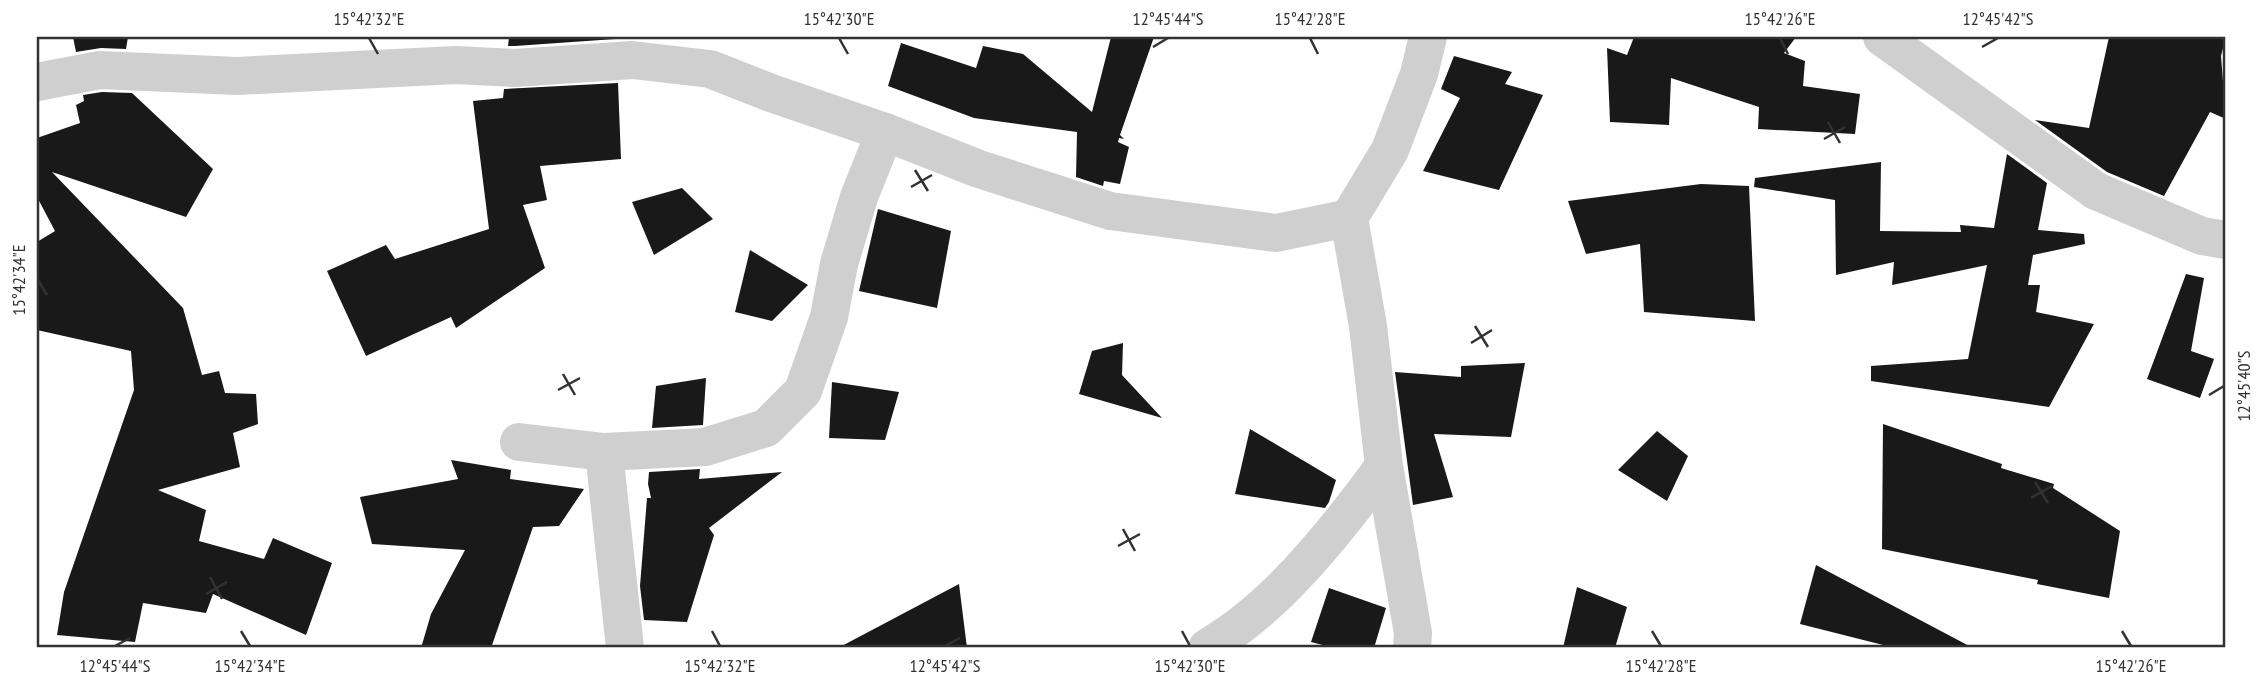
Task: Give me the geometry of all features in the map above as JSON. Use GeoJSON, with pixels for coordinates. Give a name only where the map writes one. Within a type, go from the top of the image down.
{"type":"FeatureCollection","features":[{"type":"Feature","properties":{"kind":"street"},"geometry":{"type":"LineString","coordinates":[[1412,648],[1413,633],[1384,466],[1368,326],[1349,218],[1390,150],[1419,74],[1428,37]]}},
{"type":"Feature","properties":{"kind":"street"},"geometry":{"type":"LineString","coordinates":[[1882,37],[2096,191],[2202,236],[2226,240]]}},
{"type":"Feature","properties":{"kind":"street"},"geometry":{"type":"LineString","coordinates":[[37,82],[100,70],[237,76],[456,65],[515,68],[632,60],[710,69],[979,169],[1110,211],[1276,233],[1349,218]]}},
{"type":"Feature","properties":{"kind":"street"},"geometry":{"type":"LineString","coordinates":[[519,442],[604,452],[705,447],[766,429],[803,391],[829,317],[839,264],[859,197],[885,132]]}},
{"type":"Feature","properties":{"kind":"street"},"geometry":{"type":"LineString","coordinates":[[604,452],[625,648]]}},
{"type":"Feature","properties":{"kind":"street"},"geometry":{"type":"LineString","coordinates":[[1208,648],[1249,619],[1297,572],[1356,505],[1384,466]]}},
{"type":"Feature","properties":{"kind":"building"},"geometry":{"type":"Polygon","coordinates":[[[73,37],[128,37],[126,49],[101,48],[76,52],[73,37]]]}},
{"type":"Feature","properties":{"kind":"building"},"geometry":{"type":"Polygon","coordinates":[[[509,37],[615,37],[615,39],[508,46],[509,37]]]}},
{"type":"Feature","properties":{"kind":"building"},"geometry":{"type":"Polygon","coordinates":[[[1111,37],[1154,37],[1120,135],[1124,139],[1119,138],[1118,142],[1129,147],[1120,184],[1104,181],[1103,186],[1076,177],[1077,132],[974,118],[888,86],[901,43],[976,68],[983,46],[1023,54],[1092,112],[1111,37]]]}},
{"type":"Feature","properties":{"kind":"building"},"geometry":{"type":"Polygon","coordinates":[[[1634,37],[1796,37],[1784,53],[1805,61],[1803,86],[1860,94],[1855,134],[1758,129],[1759,107],[1671,78],[1669,125],[1610,122],[1607,48],[1627,55],[1634,37]]]}},
{"type":"Feature","properties":{"kind":"building"},"geometry":{"type":"Polygon","coordinates":[[[2109,37],[2226,37],[2221,56],[2226,119],[2210,112],[2164,196],[2107,172],[2035,120],[2089,128],[2109,37]]]}},
{"type":"Feature","properties":{"kind":"building"},"geometry":{"type":"Polygon","coordinates":[[[1454,56],[1512,72],[1505,84],[1543,95],[1499,190],[1423,171],[1460,98],[1441,89],[1454,56]]]}},
{"type":"Feature","properties":{"kind":"building"},"geometry":{"type":"Polygon","coordinates":[[[618,83],[621,159],[540,166],[547,200],[523,205],[545,268],[456,328],[451,317],[366,356],[327,271],[386,245],[395,259],[489,229],[473,101],[503,98],[504,89],[618,83]]]}},
{"type":"Feature","properties":{"kind":"building"},"geometry":{"type":"Polygon","coordinates":[[[102,92],[132,93],[213,169],[186,217],[52,172],[183,308],[202,375],[219,371],[225,393],[256,394],[258,424],[233,433],[240,467],[158,490],[206,510],[199,541],[264,559],[273,538],[332,563],[306,635],[213,594],[206,613],[143,603],[135,642],[57,635],[64,592],[134,390],[131,351],[37,330],[37,242],[55,231],[37,197],[37,138],[80,123],[76,105],[84,101],[83,95],[102,92]]]}},
{"type":"Feature","properties":{"kind":"building"},"geometry":{"type":"Polygon","coordinates":[[[2007,154],[2047,183],[2038,230],[2084,234],[2085,244],[2033,255],[2028,285],[2040,285],[2036,312],[2094,324],[2049,407],[1871,381],[1871,366],[1968,359],[1987,265],[1892,285],[1894,262],[1836,275],[1835,200],[1754,187],[1755,178],[1881,162],[1880,231],[1961,232],[1960,225],[1994,228],[2007,154]]]}},
{"type":"Feature","properties":{"kind":"building"},"geometry":{"type":"Polygon","coordinates":[[[1701,184],[1749,186],[1755,321],[1644,312],[1640,244],[1586,254],[1568,201],[1701,184]]]}},
{"type":"Feature","properties":{"kind":"building"},"geometry":{"type":"Polygon","coordinates":[[[682,188],[713,219],[654,255],[632,202],[682,188]]]}},
{"type":"Feature","properties":{"kind":"building"},"geometry":{"type":"Polygon","coordinates":[[[878,209],[951,231],[937,308],[859,291],[878,209]]]}},
{"type":"Feature","properties":{"kind":"building"},"geometry":{"type":"Polygon","coordinates":[[[750,250],[808,285],[772,321],[735,312],[750,250]]]}},
{"type":"Feature","properties":{"kind":"building"},"geometry":{"type":"Polygon","coordinates":[[[2186,274],[2204,278],[2191,351],[2214,359],[2200,398],[2147,379],[2186,274]]]}},
{"type":"Feature","properties":{"kind":"building"},"geometry":{"type":"Polygon","coordinates":[[[1123,343],[1122,375],[1162,418],[1079,394],[1092,351],[1123,343]]]}},
{"type":"Feature","properties":{"kind":"building"},"geometry":{"type":"Polygon","coordinates":[[[1525,363],[1511,437],[1434,434],[1453,497],[1413,505],[1395,372],[1461,377],[1461,366],[1525,363]]]}},
{"type":"Feature","properties":{"kind":"building"},"geometry":{"type":"Polygon","coordinates":[[[706,378],[703,425],[652,428],[656,386],[706,378]]]}},
{"type":"Feature","properties":{"kind":"building"},"geometry":{"type":"Polygon","coordinates":[[[832,382],[899,392],[885,440],[829,438],[832,382]]]}},
{"type":"Feature","properties":{"kind":"building"},"geometry":{"type":"Polygon","coordinates":[[[1883,424],[2002,464],[2001,468],[2054,484],[2053,488],[2120,531],[2109,598],[2037,584],[2038,580],[1882,549],[1883,424]]]}},
{"type":"Feature","properties":{"kind":"building"},"geometry":{"type":"Polygon","coordinates":[[[1250,429],[1336,480],[1325,508],[1235,494],[1250,429]]]}},
{"type":"Feature","properties":{"kind":"building"},"geometry":{"type":"Polygon","coordinates":[[[1657,431],[1688,456],[1667,501],[1618,470],[1657,431]]]}},
{"type":"Feature","properties":{"kind":"building"},"geometry":{"type":"Polygon","coordinates":[[[451,460],[511,470],[510,479],[584,489],[559,526],[533,527],[491,648],[421,648],[431,614],[465,550],[372,544],[360,497],[458,479],[451,460]]]}},
{"type":"Feature","properties":{"kind":"building"},"geometry":{"type":"Polygon","coordinates":[[[700,469],[699,479],[782,472],[709,528],[714,535],[687,622],[644,620],[640,586],[647,498],[651,498],[649,472],[700,469]]]}},
{"type":"Feature","properties":{"kind":"building"},"geometry":{"type":"Polygon","coordinates":[[[1816,565],[1973,648],[1895,648],[1800,624],[1816,565]]]}},
{"type":"Feature","properties":{"kind":"building"},"geometry":{"type":"Polygon","coordinates":[[[959,584],[967,648],[838,648],[959,584]]]}},
{"type":"Feature","properties":{"kind":"building"},"geometry":{"type":"Polygon","coordinates":[[[1577,587],[1627,607],[1615,648],[1563,648],[1577,587]]]}},
{"type":"Feature","properties":{"kind":"building"},"geometry":{"type":"Polygon","coordinates":[[[1329,588],[1386,608],[1374,648],[1334,648],[1311,642],[1329,588]]]}}]}
